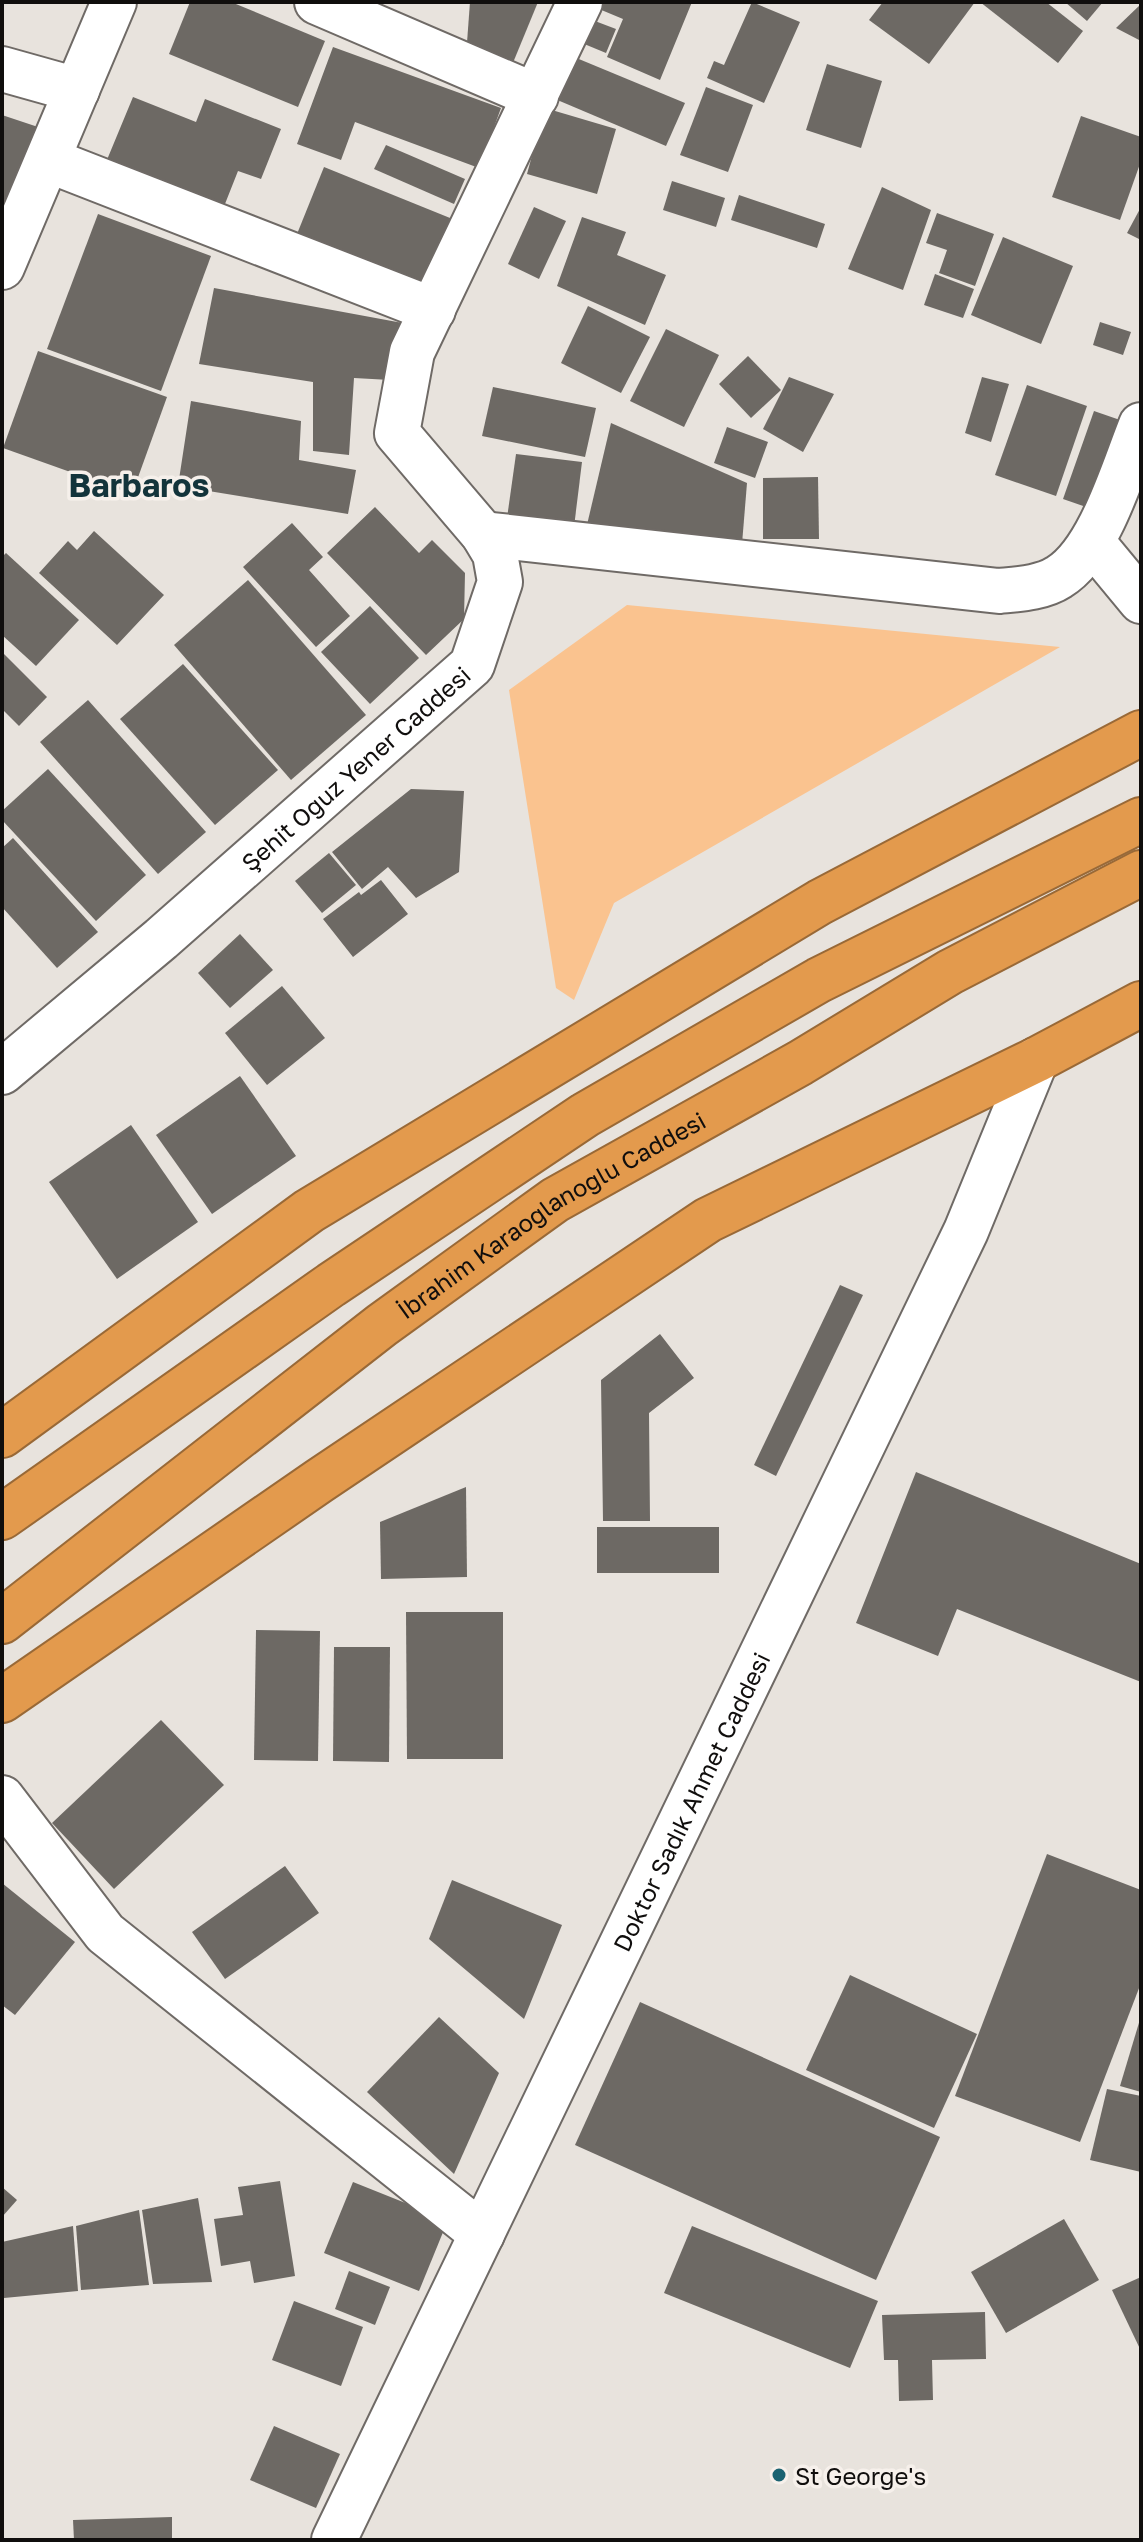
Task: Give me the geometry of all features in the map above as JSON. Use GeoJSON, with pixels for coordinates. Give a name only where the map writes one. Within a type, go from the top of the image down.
{"type":"FeatureCollection","features":[{"type":"Feature","properties":{"kind":"highway"},"geometry":{"type":"LineString","coordinates":[[2,1435],[309,1211],[820,902],[1141,733]]}},
{"type":"Feature","properties":{"kind":"highway"},"geometry":{"type":"LineString","coordinates":[[2,1517],[331,1285],[585,1115],[819,980],[1141,820]]}},
{"type":"Feature","properties":{"kind":"highway","name":"İbrahim Karaoğlanoğlu Caddesi"},"geometry":{"type":"LineString","coordinates":[[2,1621],[382,1325],[555,1200],[800,1063],[950,972],[1141,873]]}},
{"type":"Feature","properties":{"kind":"highway"},"geometry":{"type":"LineString","coordinates":[[2,1700],[319,1481],[708,1220],[1036,1060],[1141,1004]]}},
{"type":"Feature","properties":{"kind":"street"},"geometry":{"type":"LineString","coordinates":[[5,252],[48,160],[114,2]]}},
{"type":"Feature","properties":{"kind":"street"},"geometry":{"type":"LineString","coordinates":[[317,2],[536,96]]}},
{"type":"Feature","properties":{"kind":"street","name":"Şehit Oğuz Yener Caddesi"},"geometry":{"type":"LineString","coordinates":[[2,1072],[161,939],[472,665],[500,582],[495,554],[483,534],[397,433],[412,352],[580,2]]}},
{"type":"Feature","properties":{"kind":"street"},"geometry":{"type":"LineString","coordinates":[[2,69],[77,90]]}},
{"type":"Feature","properties":{"kind":"street"},"geometry":{"type":"LineString","coordinates":[[48,160],[433,310]]}},
{"type":"Feature","properties":{"kind":"street"},"geometry":{"type":"LineString","coordinates":[[483,534],[999,591],[1032,587],[1060,576],[1093,543],[1141,425]]}},
{"type":"Feature","properties":{"kind":"street"},"geometry":{"type":"LineString","coordinates":[[1093,543],[1141,601]]}},
{"type":"Feature","properties":{"kind":"street","name":"Doktor Sadık Ahmet Caddesi"},"geometry":{"type":"LineString","coordinates":[[334,2540],[966,1231],[1036,1060]]}},
{"type":"Feature","properties":{"kind":"street"},"geometry":{"type":"LineString","coordinates":[[2,1798],[105,1933],[482,2234]]}},
{"type":"Feature","properties":{"kind":"shaded area"},"geometry":{"type":"Polygon","coordinates":[[[627,605],[1060,647],[614,903],[574,1000],[556,988],[509,690],[627,605]]]}},
{"type":"Feature","properties":{"kind":"building"},"geometry":{"type":"Polygon","coordinates":[[[190,2],[231,2],[325,41],[298,107],[169,54],[190,2]]]}},
{"type":"Feature","properties":{"kind":"building"},"geometry":{"type":"Polygon","coordinates":[[[470,2],[538,2],[510,70],[466,56],[470,2]]]}},
{"type":"Feature","properties":{"kind":"building"},"geometry":{"type":"Polygon","coordinates":[[[602,2],[692,2],[660,80],[607,57],[623,19],[599,9],[602,2]]]}},
{"type":"Feature","properties":{"kind":"building"},"geometry":{"type":"Polygon","coordinates":[[[752,2],[800,22],[764,103],[707,78],[714,61],[724,65],[752,2]]]}},
{"type":"Feature","properties":{"kind":"building"},"geometry":{"type":"Polygon","coordinates":[[[883,2],[975,2],[929,64],[869,20],[883,2]]]}},
{"type":"Feature","properties":{"kind":"building"},"geometry":{"type":"Polygon","coordinates":[[[980,2],[1046,2],[1083,31],[1058,63],[980,2]]]}},
{"type":"Feature","properties":{"kind":"building"},"geometry":{"type":"Polygon","coordinates":[[[1065,2],[1103,2],[1087,21],[1065,2]]]}},
{"type":"Feature","properties":{"kind":"building"},"geometry":{"type":"Polygon","coordinates":[[[1141,4],[1141,41],[1116,28],[1141,4]]]}},
{"type":"Feature","properties":{"kind":"building"},"geometry":{"type":"Polygon","coordinates":[[[587,18],[616,29],[606,53],[577,41],[587,18]]]}},
{"type":"Feature","properties":{"kind":"building"},"geometry":{"type":"Polygon","coordinates":[[[333,47],[501,108],[479,168],[355,122],[341,160],[297,144],[333,47]]]}},
{"type":"Feature","properties":{"kind":"building"},"geometry":{"type":"Polygon","coordinates":[[[574,57],[685,103],[666,146],[555,99],[574,57]]]}},
{"type":"Feature","properties":{"kind":"building"},"geometry":{"type":"Polygon","coordinates":[[[827,64],[882,81],[861,148],[806,130],[827,64]]]}},
{"type":"Feature","properties":{"kind":"building"},"geometry":{"type":"Polygon","coordinates":[[[706,87],[753,105],[728,172],[680,155],[706,87]]]}},
{"type":"Feature","properties":{"kind":"building"},"geometry":{"type":"Polygon","coordinates":[[[133,97],[196,122],[205,99],[281,129],[261,179],[238,171],[221,214],[104,167],[133,97]]]}},
{"type":"Feature","properties":{"kind":"building"},"geometry":{"type":"Polygon","coordinates":[[[545,108],[616,129],[597,194],[527,174],[545,108]]]}},
{"type":"Feature","properties":{"kind":"building"},"geometry":{"type":"Polygon","coordinates":[[[2,115],[41,128],[2,233],[2,115]]]}},
{"type":"Feature","properties":{"kind":"building"},"geometry":{"type":"Polygon","coordinates":[[[1081,116],[1141,137],[1141,161],[1120,220],[1052,197],[1081,116]]]}},
{"type":"Feature","properties":{"kind":"building"},"geometry":{"type":"Polygon","coordinates":[[[386,145],[465,179],[454,204],[374,169],[386,145]]]}},
{"type":"Feature","properties":{"kind":"building"},"geometry":{"type":"Polygon","coordinates":[[[324,167],[455,220],[425,292],[295,239],[324,167]]]}},
{"type":"Feature","properties":{"kind":"building"},"geometry":{"type":"Polygon","coordinates":[[[672,181],[725,198],[716,227],[663,210],[672,181]]]}},
{"type":"Feature","properties":{"kind":"building"},"geometry":{"type":"Polygon","coordinates":[[[882,187],[931,210],[903,290],[848,269],[882,187]]]}},
{"type":"Feature","properties":{"kind":"building"},"geometry":{"type":"Polygon","coordinates":[[[739,195],[825,224],[817,248],[731,220],[739,195]]]}},
{"type":"Feature","properties":{"kind":"building"},"geometry":{"type":"Polygon","coordinates":[[[534,207],[566,221],[539,279],[508,264],[534,207]]]}},
{"type":"Feature","properties":{"kind":"building"},"geometry":{"type":"Polygon","coordinates":[[[1141,207],[1141,240],[1127,233],[1141,207]]]}},
{"type":"Feature","properties":{"kind":"building"},"geometry":{"type":"Polygon","coordinates":[[[937,213],[994,234],[975,286],[939,273],[947,250],[926,243],[937,213]]]}},
{"type":"Feature","properties":{"kind":"building"},"geometry":{"type":"Polygon","coordinates":[[[98,214],[211,256],[161,391],[47,349],[98,214]]]}},
{"type":"Feature","properties":{"kind":"building"},"geometry":{"type":"Polygon","coordinates":[[[582,217],[626,232],[617,255],[666,275],[645,325],[557,286],[582,217]]]}},
{"type":"Feature","properties":{"kind":"building"},"geometry":{"type":"Polygon","coordinates":[[[1003,237],[1073,266],[1041,344],[971,315],[1003,237]]]}},
{"type":"Feature","properties":{"kind":"building"},"geometry":{"type":"Polygon","coordinates":[[[935,274],[974,289],[963,318],[924,305],[935,274]]]}},
{"type":"Feature","properties":{"kind":"building"},"geometry":{"type":"Polygon","coordinates":[[[214,288],[408,324],[390,380],[354,378],[349,455],[313,451],[313,382],[199,364],[214,288]]]}},
{"type":"Feature","properties":{"kind":"building"},"geometry":{"type":"Polygon","coordinates":[[[588,306],[650,337],[621,393],[561,363],[588,306]]]}},
{"type":"Feature","properties":{"kind":"building"},"geometry":{"type":"Polygon","coordinates":[[[1100,322],[1131,332],[1123,355],[1093,345],[1100,322]]]}},
{"type":"Feature","properties":{"kind":"building"},"geometry":{"type":"Polygon","coordinates":[[[666,329],[719,355],[684,427],[630,401],[666,329]]]}},
{"type":"Feature","properties":{"kind":"building"},"geometry":{"type":"Polygon","coordinates":[[[38,351],[167,397],[132,494],[3,448],[38,351]]]}},
{"type":"Feature","properties":{"kind":"building"},"geometry":{"type":"Polygon","coordinates":[[[748,356],[781,390],[751,418],[719,384],[748,356]]]}},
{"type":"Feature","properties":{"kind":"building"},"geometry":{"type":"Polygon","coordinates":[[[789,377],[834,394],[803,452],[763,429],[789,377]]]}},
{"type":"Feature","properties":{"kind":"building"},"geometry":{"type":"Polygon","coordinates":[[[982,377],[1009,384],[991,442],[965,433],[982,377]]]}},
{"type":"Feature","properties":{"kind":"building"},"geometry":{"type":"Polygon","coordinates":[[[1027,385],[1087,406],[1056,496],[995,475],[1027,385]]]}},
{"type":"Feature","properties":{"kind":"building"},"geometry":{"type":"Polygon","coordinates":[[[493,387],[596,408],[585,457],[482,436],[493,387]]]}},
{"type":"Feature","properties":{"kind":"building"},"geometry":{"type":"Polygon","coordinates":[[[191,401],[301,421],[299,460],[356,470],[348,514],[178,486],[191,401]]]}},
{"type":"Feature","properties":{"kind":"building"},"geometry":{"type":"Polygon","coordinates":[[[1094,411],[1120,420],[1089,508],[1063,499],[1094,411]]]}},
{"type":"Feature","properties":{"kind":"building"},"geometry":{"type":"Polygon","coordinates":[[[611,423],[747,483],[742,544],[586,529],[611,423]]]}},
{"type":"Feature","properties":{"kind":"building"},"geometry":{"type":"Polygon","coordinates":[[[727,427],[768,442],[755,478],[714,463],[727,427]]]}},
{"type":"Feature","properties":{"kind":"building"},"geometry":{"type":"Polygon","coordinates":[[[516,454],[582,462],[574,527],[507,518],[516,454]]]}},
{"type":"Feature","properties":{"kind":"building"},"geometry":{"type":"Polygon","coordinates":[[[818,477],[819,539],[763,539],[763,478],[818,477]]]}},
{"type":"Feature","properties":{"kind":"building"},"geometry":{"type":"Polygon","coordinates":[[[375,507],[419,553],[432,540],[465,573],[464,619],[426,655],[327,553],[375,507]]]}},
{"type":"Feature","properties":{"kind":"building"},"geometry":{"type":"Polygon","coordinates":[[[292,523],[323,557],[309,570],[350,616],[316,647],[243,567],[292,523]]]}},
{"type":"Feature","properties":{"kind":"building"},"geometry":{"type":"Polygon","coordinates":[[[94,531],[164,595],[117,645],[39,573],[68,541],[77,550],[94,531]]]}},
{"type":"Feature","properties":{"kind":"building"},"geometry":{"type":"Polygon","coordinates":[[[6,553],[79,620],[36,666],[2,635],[2,557],[6,553]]]}},
{"type":"Feature","properties":{"kind":"building"},"geometry":{"type":"Polygon","coordinates":[[[248,580],[366,715],[291,780],[174,645],[248,580]]]}},
{"type":"Feature","properties":{"kind":"building"},"geometry":{"type":"Polygon","coordinates":[[[370,606],[419,658],[370,704],[321,652],[370,606]]]}},
{"type":"Feature","properties":{"kind":"building"},"geometry":{"type":"Polygon","coordinates":[[[2,652],[47,697],[19,726],[2,709],[2,652]]]}},
{"type":"Feature","properties":{"kind":"building"},"geometry":{"type":"Polygon","coordinates":[[[183,664],[278,770],[215,825],[120,719],[183,664]]]}},
{"type":"Feature","properties":{"kind":"building"},"geometry":{"type":"Polygon","coordinates":[[[88,700],[206,832],[158,874],[40,742],[88,700]]]}},
{"type":"Feature","properties":{"kind":"building"},"geometry":{"type":"Polygon","coordinates":[[[48,769],[146,875],[96,921],[2,820],[2,811],[48,769]]]}},
{"type":"Feature","properties":{"kind":"building"},"geometry":{"type":"Polygon","coordinates":[[[411,789],[464,791],[459,872],[416,898],[388,867],[362,889],[332,852],[411,789]]]}},
{"type":"Feature","properties":{"kind":"building"},"geometry":{"type":"Polygon","coordinates":[[[13,838],[98,932],[57,968],[2,907],[2,848],[13,838]]]}},
{"type":"Feature","properties":{"kind":"building"},"geometry":{"type":"Polygon","coordinates":[[[329,853],[356,885],[322,913],[295,881],[329,853]]]}},
{"type":"Feature","properties":{"kind":"building"},"geometry":{"type":"Polygon","coordinates":[[[381,880],[408,914],[353,957],[323,919],[381,880]]]}},
{"type":"Feature","properties":{"kind":"building"},"geometry":{"type":"Polygon","coordinates":[[[240,934],[273,970],[230,1008],[198,973],[240,934]]]}},
{"type":"Feature","properties":{"kind":"building"},"geometry":{"type":"Polygon","coordinates":[[[282,986],[325,1038],[267,1085],[225,1033],[282,986]]]}},
{"type":"Feature","properties":{"kind":"building"},"geometry":{"type":"Polygon","coordinates":[[[240,1076],[296,1156],[212,1214],[156,1135],[240,1076]]]}},
{"type":"Feature","properties":{"kind":"building"},"geometry":{"type":"Polygon","coordinates":[[[131,1125],[198,1222],[117,1279],[49,1182],[131,1125]]]}},
{"type":"Feature","properties":{"kind":"building"},"geometry":{"type":"Polygon","coordinates":[[[840,1285],[863,1295],[776,1476],[754,1465],[840,1285]]]}},
{"type":"Feature","properties":{"kind":"building"},"geometry":{"type":"Polygon","coordinates":[[[660,1334],[694,1378],[649,1413],[650,1521],[603,1521],[601,1380],[660,1334]]]}},
{"type":"Feature","properties":{"kind":"building"},"geometry":{"type":"Polygon","coordinates":[[[916,1472],[1141,1564],[1141,1682],[957,1609],[938,1656],[856,1623],[916,1472]]]}},
{"type":"Feature","properties":{"kind":"building"},"geometry":{"type":"Polygon","coordinates":[[[466,1487],[467,1577],[381,1579],[380,1522],[466,1487]]]}},
{"type":"Feature","properties":{"kind":"building"},"geometry":{"type":"Polygon","coordinates":[[[597,1527],[719,1527],[719,1573],[597,1573],[597,1527]]]}},
{"type":"Feature","properties":{"kind":"building"},"geometry":{"type":"Polygon","coordinates":[[[406,1612],[503,1612],[503,1759],[407,1759],[406,1612]]]}},
{"type":"Feature","properties":{"kind":"building"},"geometry":{"type":"Polygon","coordinates":[[[256,1630],[320,1631],[318,1761],[254,1760],[256,1630]]]}},
{"type":"Feature","properties":{"kind":"building"},"geometry":{"type":"Polygon","coordinates":[[[334,1647],[390,1647],[389,1762],[333,1761],[334,1647]]]}},
{"type":"Feature","properties":{"kind":"building"},"geometry":{"type":"Polygon","coordinates":[[[161,1720],[224,1785],[114,1889],[52,1823],[161,1720]]]}},
{"type":"Feature","properties":{"kind":"building"},"geometry":{"type":"Polygon","coordinates":[[[1047,1854],[1141,1890],[1141,1983],[1080,2142],[955,2096],[1047,1854]]]}},
{"type":"Feature","properties":{"kind":"building"},"geometry":{"type":"Polygon","coordinates":[[[285,1866],[319,1913],[225,1979],[192,1932],[285,1866]]]}},
{"type":"Feature","properties":{"kind":"building"},"geometry":{"type":"Polygon","coordinates":[[[452,1880],[562,1925],[524,2019],[429,1939],[452,1880]]]}},
{"type":"Feature","properties":{"kind":"building"},"geometry":{"type":"Polygon","coordinates":[[[2,1883],[75,1942],[15,2015],[2,2005],[2,1883]]]}},
{"type":"Feature","properties":{"kind":"building"},"geometry":{"type":"Polygon","coordinates":[[[850,1975],[977,2034],[934,2128],[806,2070],[850,1975]]]}},
{"type":"Feature","properties":{"kind":"building"},"geometry":{"type":"Polygon","coordinates":[[[640,2002],[940,2137],[876,2280],[575,2145],[640,2002]]]}},
{"type":"Feature","properties":{"kind":"building"},"geometry":{"type":"Polygon","coordinates":[[[1141,2016],[1141,2092],[1120,2086],[1141,2016]]]}},
{"type":"Feature","properties":{"kind":"building"},"geometry":{"type":"Polygon","coordinates":[[[439,2017],[499,2073],[454,2174],[367,2092],[439,2017]]]}},
{"type":"Feature","properties":{"kind":"building"},"geometry":{"type":"Polygon","coordinates":[[[1107,2089],[1141,2096],[1141,2172],[1090,2160],[1107,2089]]]}},
{"type":"Feature","properties":{"kind":"building"},"geometry":{"type":"Polygon","coordinates":[[[280,2181],[295,2276],[254,2283],[250,2261],[221,2266],[214,2219],[243,2215],[238,2187],[280,2181]]]}},
{"type":"Feature","properties":{"kind":"building"},"geometry":{"type":"Polygon","coordinates":[[[353,2182],[448,2220],[419,2291],[324,2253],[353,2182]]]}},
{"type":"Feature","properties":{"kind":"building"},"geometry":{"type":"Polygon","coordinates":[[[2,2187],[17,2200],[2,2217],[2,2187]]]}},
{"type":"Feature","properties":{"kind":"building"},"geometry":{"type":"Polygon","coordinates":[[[198,2198],[212,2282],[153,2284],[142,2210],[198,2198]]]}},
{"type":"Feature","properties":{"kind":"building"},"geometry":{"type":"Polygon","coordinates":[[[139,2210],[149,2285],[81,2290],[76,2226],[139,2210]]]}},
{"type":"Feature","properties":{"kind":"building"},"geometry":{"type":"Polygon","coordinates":[[[1064,2219],[1099,2280],[1006,2333],[971,2272],[1064,2219]]]}},
{"type":"Feature","properties":{"kind":"building"},"geometry":{"type":"Polygon","coordinates":[[[73,2226],[78,2291],[4,2298],[2,2242],[73,2226]]]}},
{"type":"Feature","properties":{"kind":"building"},"geometry":{"type":"Polygon","coordinates":[[[692,2226],[878,2301],[850,2368],[664,2293],[692,2226]]]}},
{"type":"Feature","properties":{"kind":"building"},"geometry":{"type":"Polygon","coordinates":[[[349,2271],[390,2287],[375,2325],[335,2309],[349,2271]]]}},
{"type":"Feature","properties":{"kind":"building"},"geometry":{"type":"Polygon","coordinates":[[[1141,2277],[1141,2351],[1112,2290],[1141,2277]]]}},
{"type":"Feature","properties":{"kind":"building"},"geometry":{"type":"Polygon","coordinates":[[[294,2301],[363,2327],[341,2386],[272,2360],[294,2301]]]}},
{"type":"Feature","properties":{"kind":"building"},"geometry":{"type":"Polygon","coordinates":[[[985,2312],[986,2359],[932,2360],[933,2400],[899,2401],[898,2360],[884,2360],[882,2315],[985,2312]]]}},
{"type":"Feature","properties":{"kind":"building"},"geometry":{"type":"Polygon","coordinates":[[[274,2426],[340,2454],[316,2508],[250,2480],[274,2426]]]}},
{"type":"Feature","properties":{"kind":"building"},"geometry":{"type":"Polygon","coordinates":[[[172,2517],[172,2540],[74,2540],[73,2520],[172,2517]]]}},
{"type":"Feature","properties":{"kind":"place","name":"St George's"},"geometry":{"type":"Point","coordinates":[779,2475]}},
{"type":"Feature","properties":{"kind":"district","name":"Barbaros"},"geometry":{"type":"Point","coordinates":[139,485]}}]}
